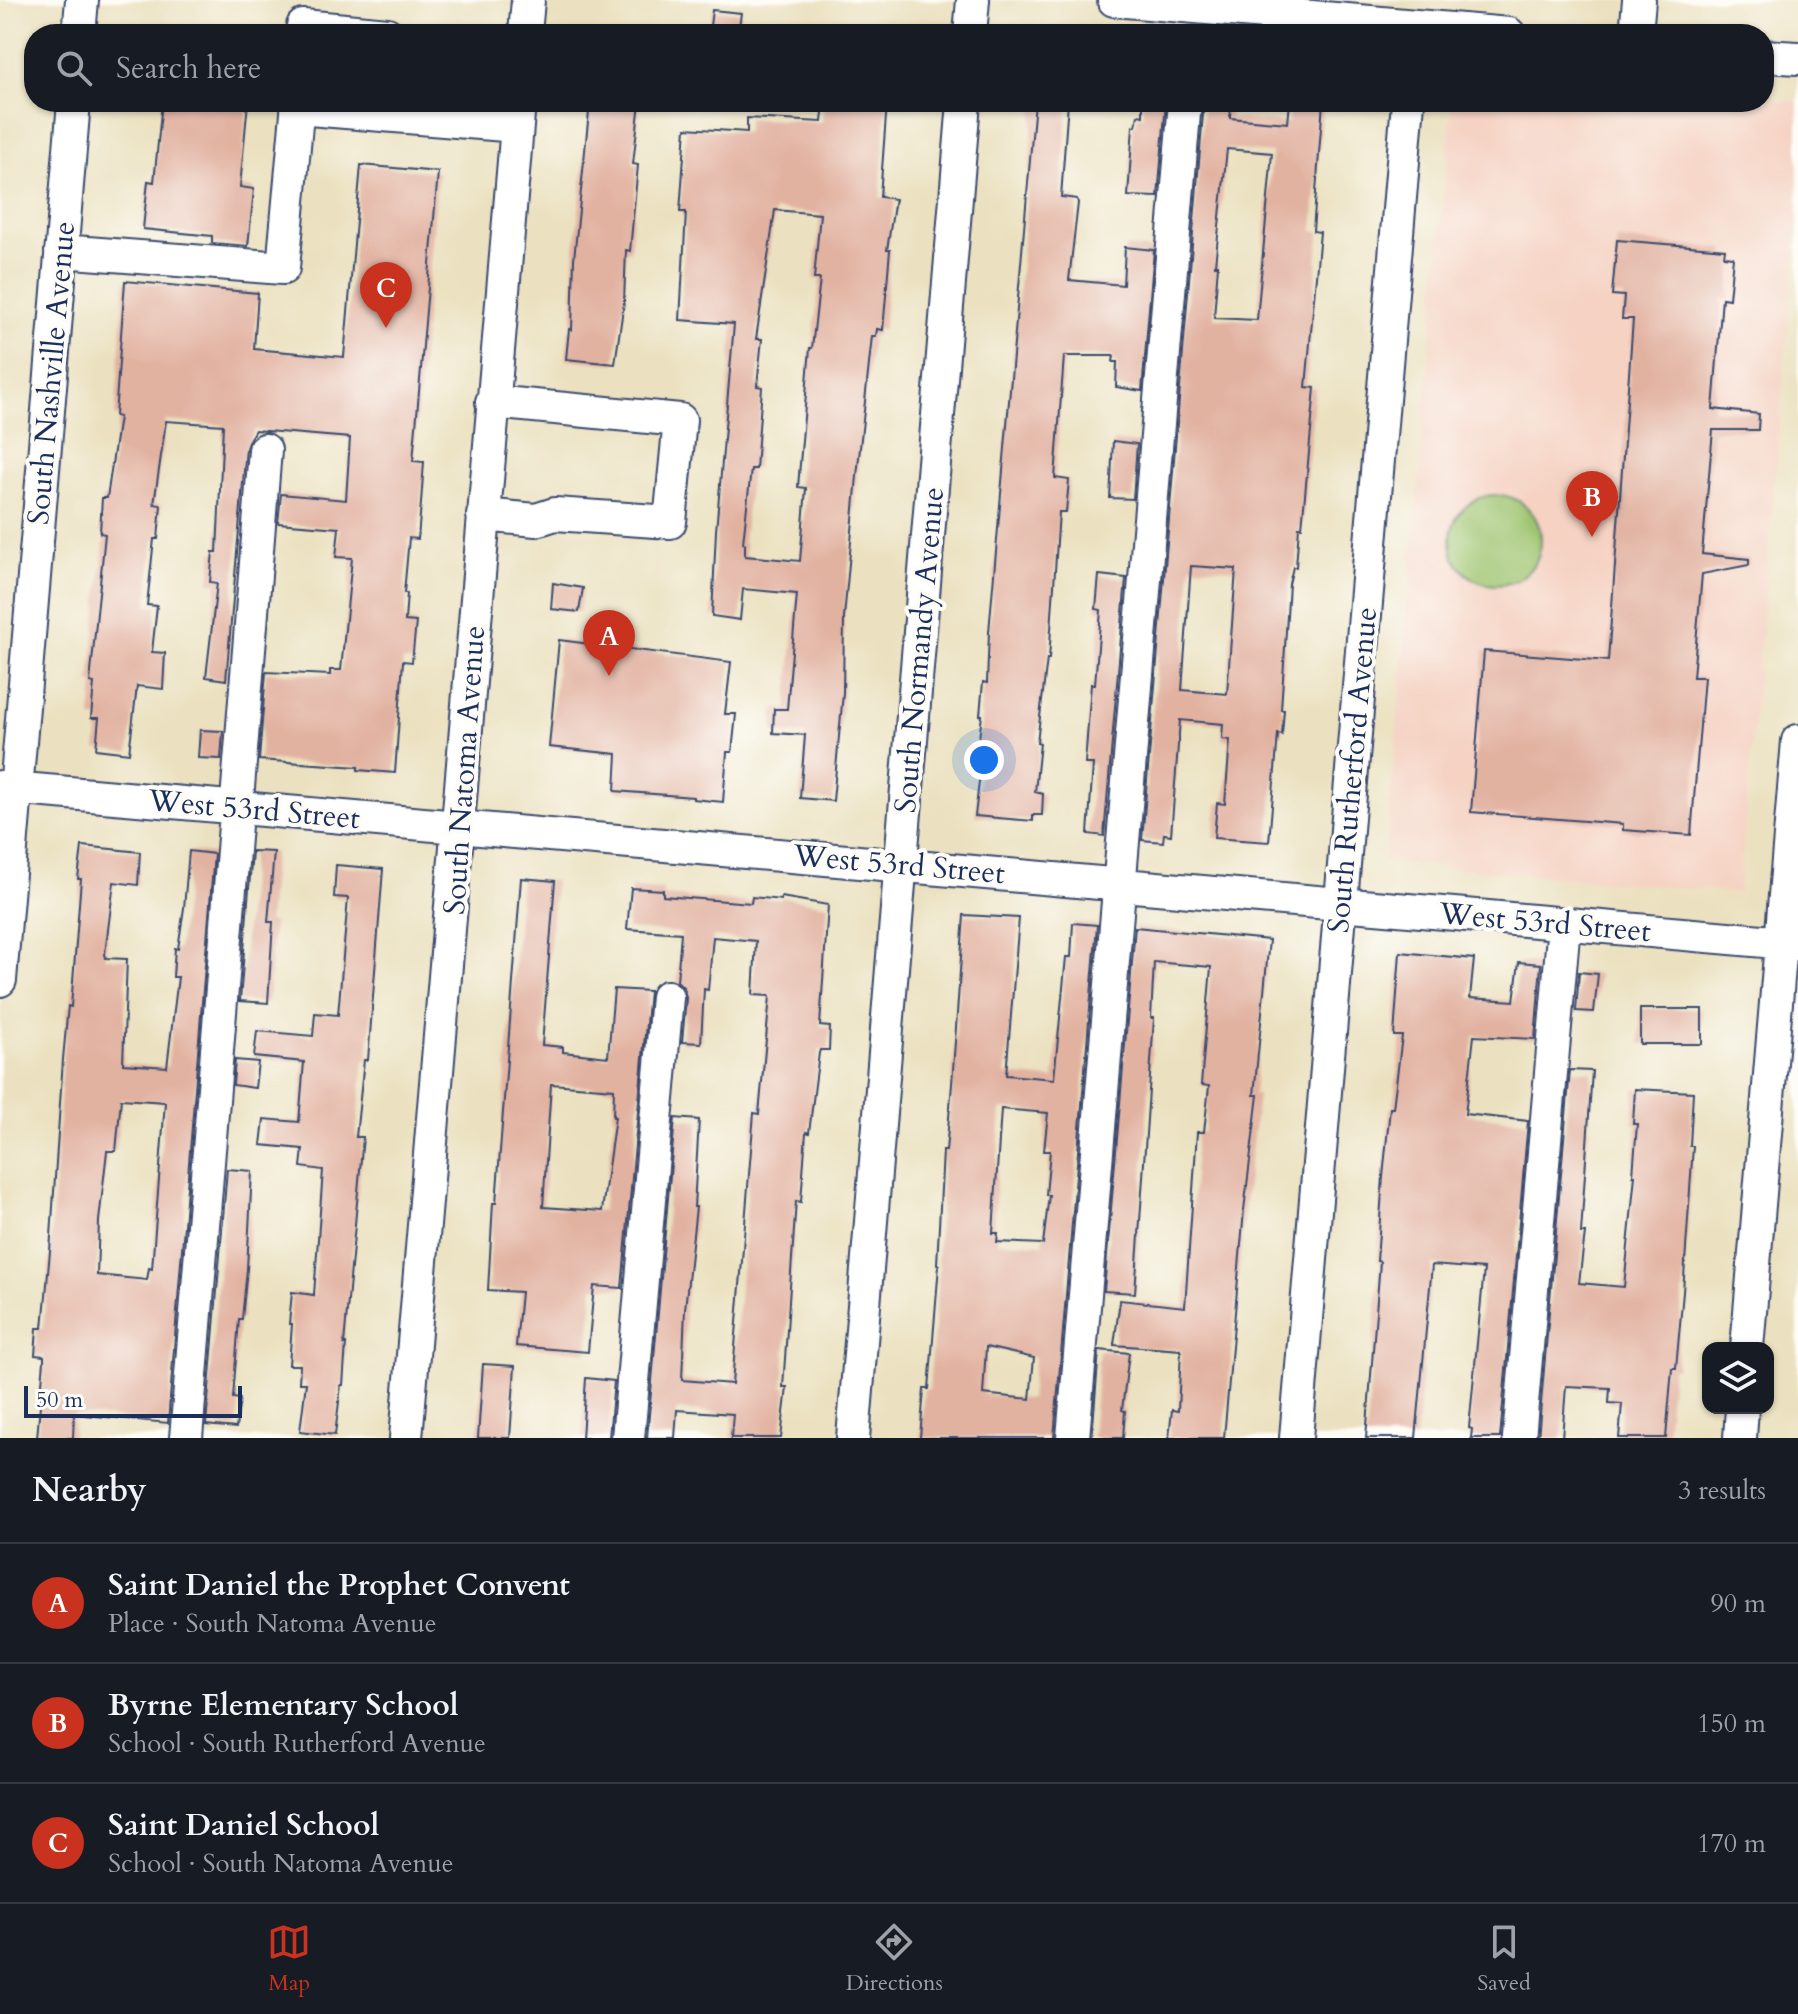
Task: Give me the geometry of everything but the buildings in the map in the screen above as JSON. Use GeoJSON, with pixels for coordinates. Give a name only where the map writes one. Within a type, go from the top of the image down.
{"type":"FeatureCollection","features":[{"type":"Feature","properties":{"kind":"street"},"geometry":{"type":"LineString","coordinates":[[80,24],[82,0]]}},
{"type":"Feature","properties":{"kind":"street"},"geometry":{"type":"LineString","coordinates":[[526,24],[528,0]]}},
{"type":"Feature","properties":{"kind":"street"},"geometry":{"type":"LineString","coordinates":[[971,24],[973,0]]}},
{"type":"Feature","properties":{"kind":"street"},"geometry":{"type":"LineString","coordinates":[[1114,0],[1193,14],[1415,20],[1442,24]]}},
{"type":"Feature","properties":{"kind":"street"},"geometry":{"type":"LineString","coordinates":[[1637,24],[1639,0]]}},
{"type":"Feature","properties":{"kind":"street"},"geometry":{"type":"LineString","coordinates":[[304,20],[328,24]]}},
{"type":"Feature","properties":{"kind":"street"},"geometry":{"type":"LineString","coordinates":[[1774,57],[1798,58]]}},
{"type":"Feature","properties":{"kind":"street","name":"South Nashville Avenue"},"geometry":{"type":"LineString","coordinates":[[0,980],[8,788],[73,112]]}},
{"type":"Feature","properties":{"kind":"street"},"geometry":{"type":"LineString","coordinates":[[61,251],[283,268],[296,112]]}},
{"type":"Feature","properties":{"kind":"street"},"geometry":{"type":"LineString","coordinates":[[469,112],[518,114]]}},
{"type":"Feature","properties":{"kind":"street","name":"South Normandy Avenue"},"geometry":{"type":"LineString","coordinates":[[853,1438],[963,112]]}},
{"type":"Feature","properties":{"kind":"street"},"geometry":{"type":"LineString","coordinates":[[1073,1438],[1184,112]]}},
{"type":"Feature","properties":{"kind":"street","name":"South Rutherford Avenue"},"geometry":{"type":"LineString","coordinates":[[1296,1438],[1407,112]]}},
{"type":"Feature","properties":{"kind":"street","name":"South Natoma Avenue"},"geometry":{"type":"LineString","coordinates":[[406,1438],[518,114]]}},
{"type":"Feature","properties":{"kind":"street"},"geometry":{"type":"LineString","coordinates":[[483,515],[536,520],[555,514],[670,522],[680,420],[492,402]]}},
{"type":"Feature","properties":{"kind":"street"},"geometry":{"type":"LineString","coordinates":[[186,1438],[265,450]]}},
{"type":"Feature","properties":{"kind":"street"},"geometry":{"type":"LineString","coordinates":[[1748,1342],[1789,943],[1798,741]]}},
{"type":"Feature","properties":{"kind":"street","name":"West 53rd Street"},"geometry":{"type":"LineString","coordinates":[[8,788],[1789,943]]}},
{"type":"Feature","properties":{"kind":"street"},"geometry":{"type":"LineString","coordinates":[[1519,1438],[1564,924]]}},
{"type":"Feature","properties":{"kind":"street"},"geometry":{"type":"LineString","coordinates":[[628,1438],[667,997]]}},
{"type":"Feature","properties":{"kind":"street"},"geometry":{"type":"LineString","coordinates":[[1740,1438],[1742,1414]]}},
{"type":"Feature","properties":{"kind":"shaded area"},"geometry":{"type":"Polygon","coordinates":[[[1774,100],[1798,102],[1798,212],[1739,893],[1385,862],[1451,112],[1774,112],[1774,100]]]}},
{"type":"Feature","properties":{"kind":"green space"},"geometry":{"type":"Polygon","coordinates":[[[1496,495],[1513,498],[1528,508],[1538,523],[1541,540],[1538,557],[1528,572],[1513,582],[1496,585],[1479,582],[1464,572],[1454,557],[1451,540],[1454,523],[1464,508],[1479,498],[1496,495]]]}},
{"type":"Feature","properties":{"kind":"place","name":"Saint Daniel School"},"geometry":{"type":"Point","coordinates":[386,328]}},
{"type":"Feature","properties":{"kind":"place","name":"Byrne Elementary School"},"geometry":{"type":"Point","coordinates":[1592,537]}},
{"type":"Feature","properties":{"kind":"place","name":"Saint Daniel the Prophet Convent"},"geometry":{"type":"Point","coordinates":[609,676]}}]}
